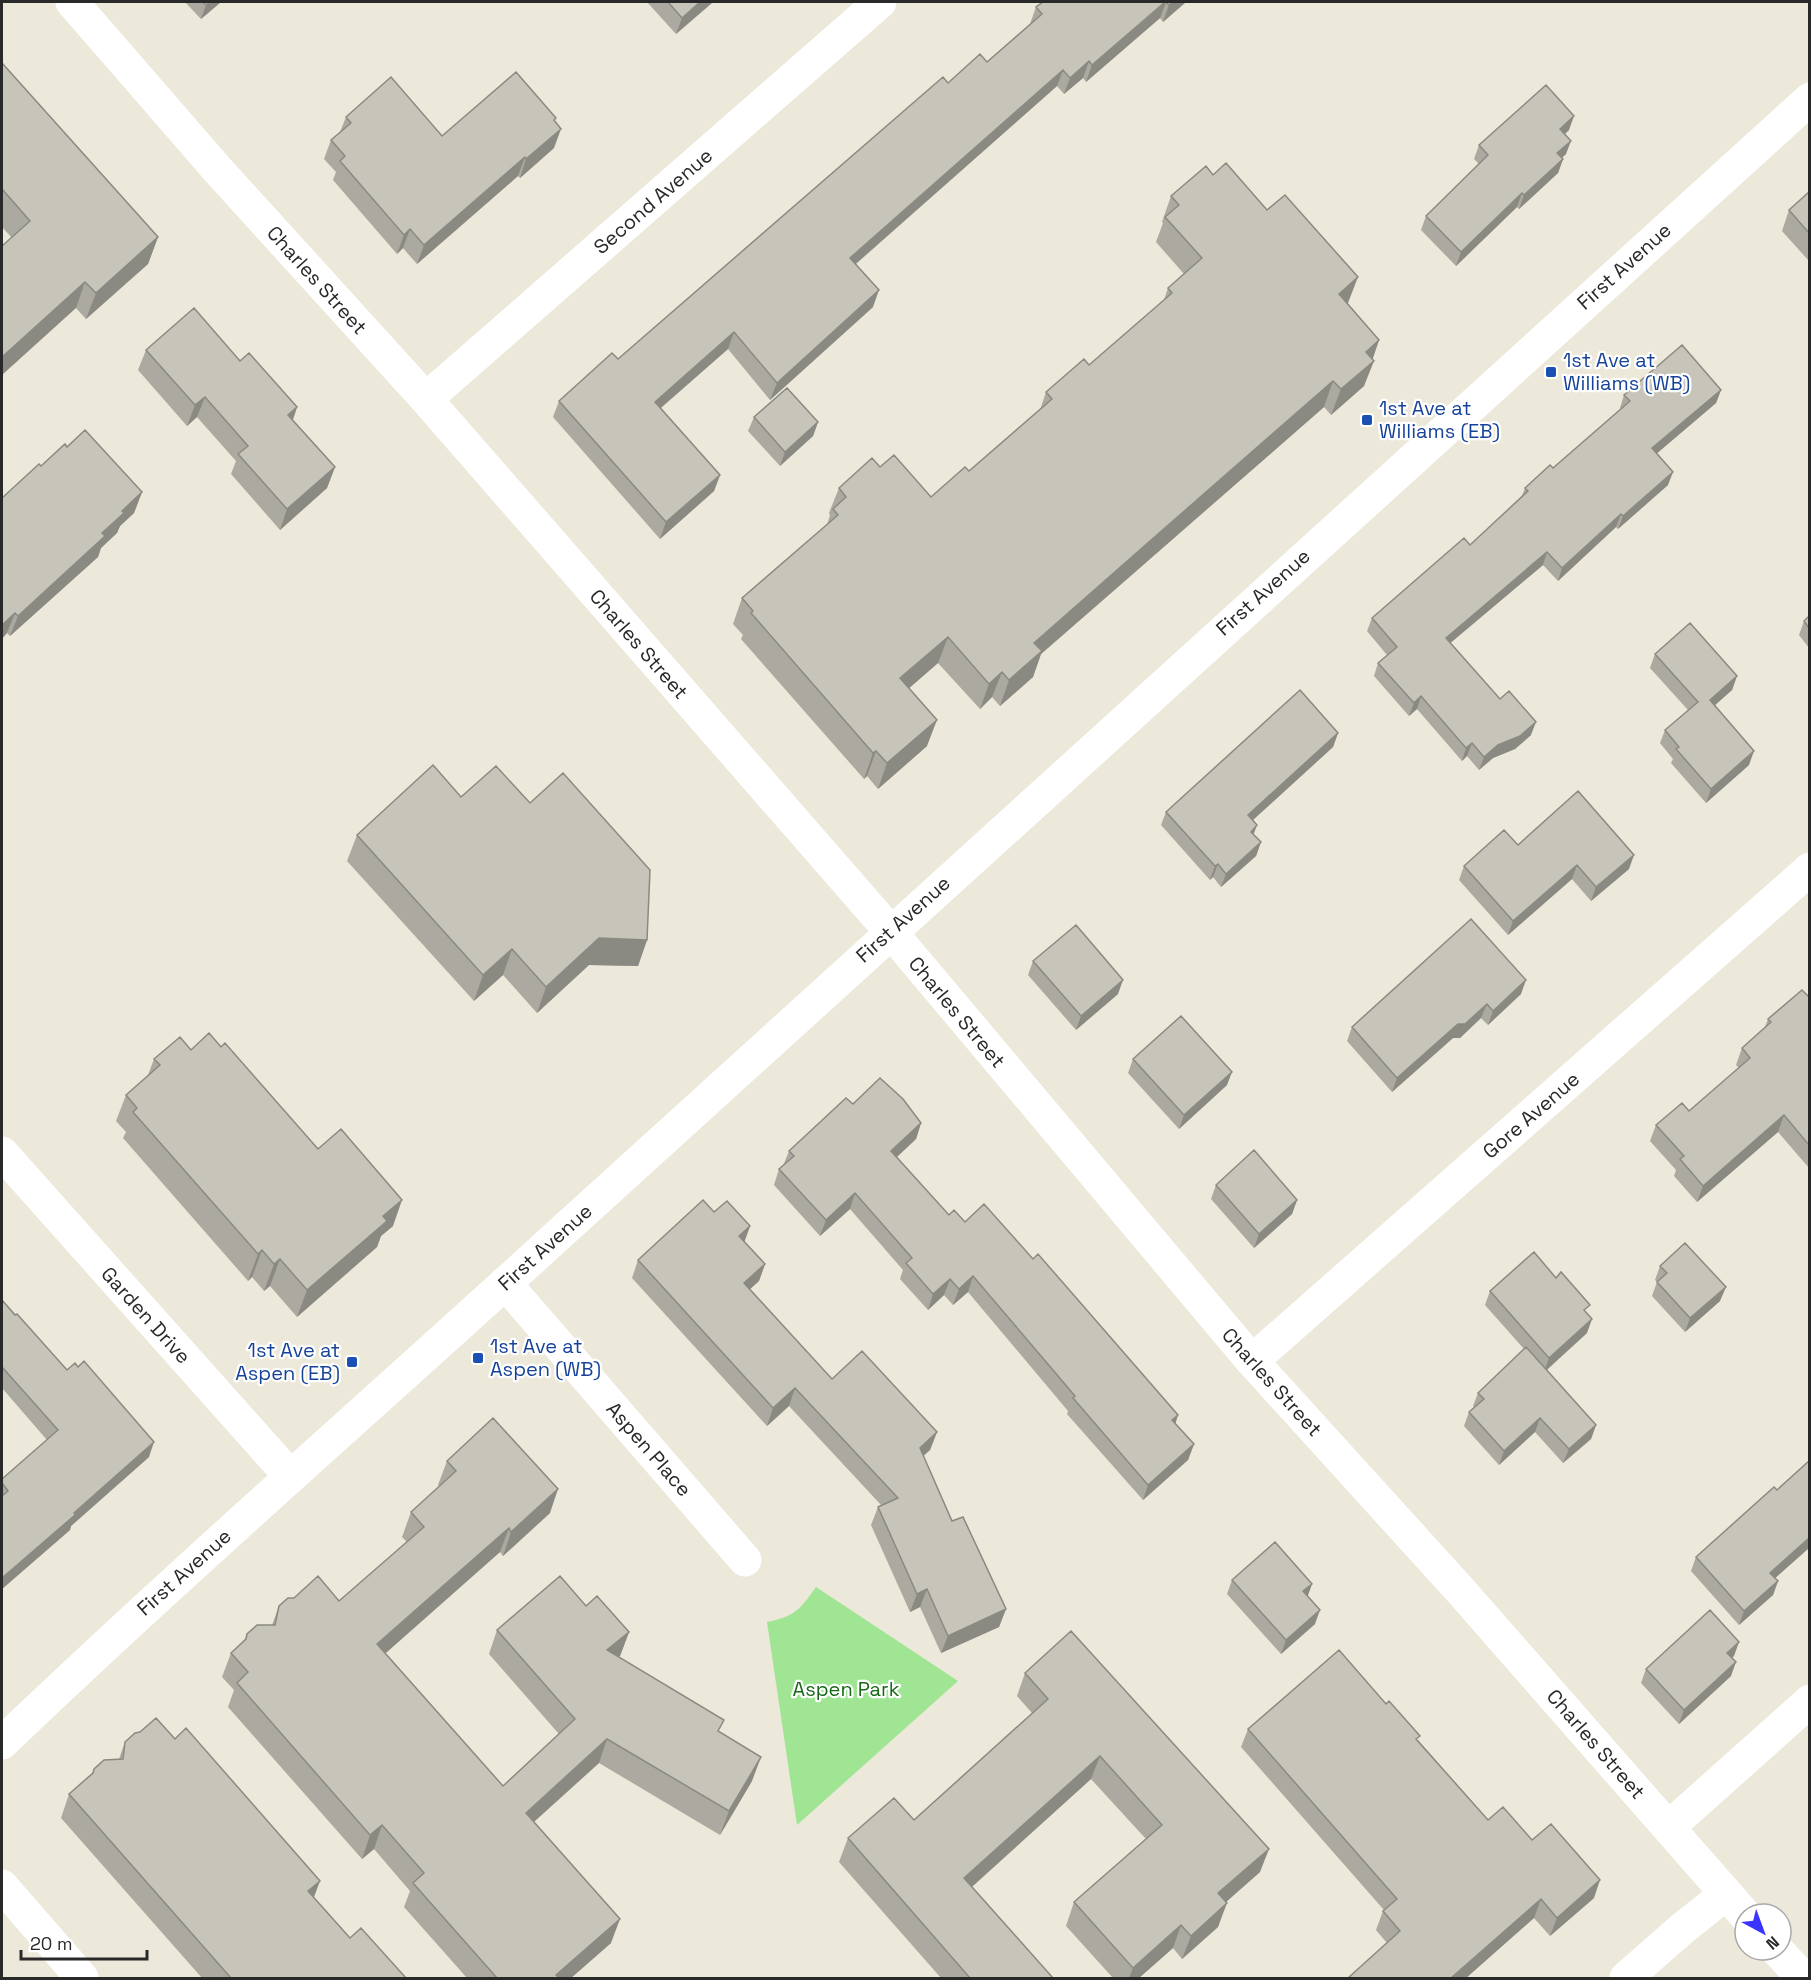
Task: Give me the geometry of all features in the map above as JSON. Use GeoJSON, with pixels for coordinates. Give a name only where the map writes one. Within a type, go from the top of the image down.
{"type":"FeatureCollection","features":[{"type":"Feature","properties":{"kind":"street","name":"Charles Street"},"geometry":{"type":"LineString","coordinates":[[72,2],[217,169],[426,399],[890,931],[1252,1361],[1468,1599],[1733,1902]]}},
{"type":"Feature","properties":{"kind":"street","name":"Second Avenue"},"geometry":{"type":"LineString","coordinates":[[426,399],[880,2]]}},
{"type":"Feature","properties":{"kind":"street","name":"First Avenue"},"geometry":{"type":"LineString","coordinates":[[2,1743],[122,1629],[290,1476],[506,1283],[890,931],[1809,99]]}},
{"type":"Feature","properties":{"kind":"street","name":"Gore Avenue"},"geometry":{"type":"LineString","coordinates":[[1252,1361],[1809,869]]}},
{"type":"Feature","properties":{"kind":"street","name":"Garden Drive"},"geometry":{"type":"LineString","coordinates":[[2,1153],[290,1476]]}},
{"type":"Feature","properties":{"kind":"street","name":"Aspen Place"},"geometry":{"type":"LineString","coordinates":[[506,1283],[745,1560]]}},
{"type":"Feature","properties":{"kind":"street"},"geometry":{"type":"LineString","coordinates":[[1669,1827],[1809,1701]]}},
{"type":"Feature","properties":{"kind":"street"},"geometry":{"type":"LineString","coordinates":[[2,1886],[82,1978]]}},
{"type":"Feature","properties":{"kind":"street"},"geometry":{"type":"LineString","coordinates":[[1626,1978],[1683,1928],[1733,1906]]}},
{"type":"Feature","properties":{"kind":"street"},"geometry":{"type":"LineString","coordinates":[[1788,1962],[1803,1978]]}},
{"type":"Feature","properties":{"kind":"green space","name":"Aspen Park"},"geometry":{"type":"Polygon","coordinates":[[[816,1587],[958,1681],[797,1825],[767,1622],[796,1611],[816,1587]]]}},
{"type":"Feature","properties":{"kind":"building"},"geometry":{"type":"Polygon","coordinates":[[[668,2],[700,2],[682,18],[668,2]]]}},
{"type":"Feature","properties":{"kind":"building"},"geometry":{"type":"Polygon","coordinates":[[[1043,2],[1165,2],[1092,65],[1089,61],[1070,78],[1063,70],[850,258],[879,290],[777,383],[734,332],[655,402],[720,475],[666,522],[559,401],[612,353],[618,359],[943,77],[948,83],[980,54],[987,62],[1042,14],[1036,7],[1043,2]]]}},
{"type":"Feature","properties":{"kind":"building"},"geometry":{"type":"Polygon","coordinates":[[[2,63],[158,237],[96,293],[85,282],[2,357],[2,246],[30,221],[2,189],[2,63]]]}},
{"type":"Feature","properties":{"kind":"building"},"geometry":{"type":"Polygon","coordinates":[[[516,72],[556,118],[554,120],[561,129],[526,159],[525,157],[424,245],[410,229],[404,235],[340,161],[345,156],[331,140],[351,123],[346,117],[391,77],[442,136],[516,72]]]}},
{"type":"Feature","properties":{"kind":"building"},"geometry":{"type":"Polygon","coordinates":[[[1546,85],[1574,116],[1560,129],[1571,141],[1557,153],[1563,159],[1524,195],[1522,193],[1461,252],[1426,216],[1488,155],[1479,145],[1546,85]]]}},
{"type":"Feature","properties":{"kind":"building"},"geometry":{"type":"Polygon","coordinates":[[[1226,163],[1267,210],[1285,195],[1358,277],[1339,294],[1379,340],[1366,352],[1374,361],[1341,389],[1333,381],[1034,643],[1042,651],[1009,680],[1002,672],[989,684],[948,637],[900,678],[937,720],[887,763],[876,751],[873,753],[751,613],[753,611],[742,598],[838,515],[833,509],[846,497],[839,488],[872,458],[880,467],[894,455],[931,497],[965,467],[969,471],[1052,399],[1046,392],[1084,359],[1089,365],[1172,293],[1168,288],[1202,258],[1165,217],[1179,205],[1171,196],[1206,166],[1213,175],[1226,163]]]}},
{"type":"Feature","properties":{"kind":"building"},"geometry":{"type":"Polygon","coordinates":[[[1809,192],[1809,233],[1789,210],[1809,192]]]}},
{"type":"Feature","properties":{"kind":"building"},"geometry":{"type":"Polygon","coordinates":[[[194,308],[240,361],[249,353],[297,407],[288,415],[335,467],[287,509],[238,454],[248,446],[205,397],[195,405],[146,350],[194,308]]]}},
{"type":"Feature","properties":{"kind":"building"},"geometry":{"type":"Polygon","coordinates":[[[1682,345],[1721,390],[1652,448],[1673,472],[1623,516],[1621,514],[1562,568],[1547,552],[1446,638],[1500,699],[1509,691],[1536,722],[1520,736],[1498,745],[1484,757],[1472,743],[1466,748],[1421,696],[1414,703],[1378,663],[1397,647],[1372,618],[1464,538],[1470,545],[1528,491],[1525,488],[1550,465],[1553,468],[1630,401],[1624,395],[1682,345]]]}},
{"type":"Feature","properties":{"kind":"building"},"geometry":{"type":"Polygon","coordinates":[[[787,388],[818,422],[785,452],[754,417],[787,388]]]}},
{"type":"Feature","properties":{"kind":"building"},"geometry":{"type":"Polygon","coordinates":[[[85,430],[142,492],[102,533],[105,536],[18,616],[15,613],[2,625],[2,498],[39,464],[41,466],[65,444],[67,447],[85,430]]]}},
{"type":"Feature","properties":{"kind":"building"},"geometry":{"type":"Polygon","coordinates":[[[1809,616],[1809,628],[1804,621],[1809,616]]]}},
{"type":"Feature","properties":{"kind":"building"},"geometry":{"type":"Polygon","coordinates":[[[1690,623],[1737,676],[1710,700],[1754,751],[1711,789],[1676,749],[1679,747],[1665,730],[1698,702],[1655,654],[1690,623]]]}},
{"type":"Feature","properties":{"kind":"building"},"geometry":{"type":"Polygon","coordinates":[[[1300,690],[1338,733],[1248,815],[1257,825],[1251,832],[1261,842],[1226,874],[1218,864],[1215,866],[1166,812],[1300,690]]]}},
{"type":"Feature","properties":{"kind":"building"},"geometry":{"type":"Polygon","coordinates":[[[433,765],[461,797],[496,766],[530,803],[563,773],[650,870],[647,940],[599,938],[546,987],[512,949],[483,975],[357,835],[433,765]]]}},
{"type":"Feature","properties":{"kind":"building"},"geometry":{"type":"Polygon","coordinates":[[[1578,791],[1634,855],[1596,887],[1577,865],[1513,921],[1464,866],[1504,830],[1518,845],[1578,791]]]}},
{"type":"Feature","properties":{"kind":"building"},"geometry":{"type":"Polygon","coordinates":[[[1471,919],[1526,980],[1493,1011],[1487,1004],[1465,1024],[1458,1024],[1397,1078],[1352,1027],[1471,919]]]}},
{"type":"Feature","properties":{"kind":"building"},"geometry":{"type":"Polygon","coordinates":[[[1076,925],[1123,980],[1081,1016],[1033,961],[1076,925]]]}},
{"type":"Feature","properties":{"kind":"building"},"geometry":{"type":"Polygon","coordinates":[[[1802,990],[1809,997],[1809,1145],[1784,1115],[1703,1186],[1680,1159],[1684,1156],[1656,1125],[1682,1103],[1689,1111],[1750,1058],[1742,1048],[1771,1022],[1768,1019],[1802,990]]]}},
{"type":"Feature","properties":{"kind":"building"},"geometry":{"type":"Polygon","coordinates":[[[1181,1016],[1232,1072],[1184,1115],[1133,1059],[1181,1016]]]}},
{"type":"Feature","properties":{"kind":"building"},"geometry":{"type":"Polygon","coordinates":[[[209,1033],[221,1047],[225,1043],[318,1149],[341,1129],[402,1200],[383,1216],[387,1221],[307,1290],[280,1259],[274,1264],[262,1250],[258,1254],[133,1112],[137,1108],[126,1095],[160,1065],[154,1059],[180,1037],[191,1050],[209,1033]]]}},
{"type":"Feature","properties":{"kind":"building"},"geometry":{"type":"Polygon","coordinates":[[[880,1078],[903,1099],[921,1123],[891,1151],[949,1215],[954,1210],[965,1222],[984,1204],[1033,1259],[1038,1254],[1178,1415],[1172,1420],[1194,1444],[1148,1485],[973,1276],[959,1289],[950,1279],[933,1294],[906,1263],[912,1258],[855,1193],[826,1220],[779,1169],[794,1156],[789,1151],[846,1098],[853,1104],[880,1078]]]}},
{"type":"Feature","properties":{"kind":"building"},"geometry":{"type":"Polygon","coordinates":[[[1254,1150],[1297,1200],[1259,1234],[1216,1185],[1254,1150]]]}},
{"type":"Feature","properties":{"kind":"building"},"geometry":{"type":"Polygon","coordinates":[[[703,1200],[714,1212],[727,1201],[750,1226],[739,1236],[765,1264],[744,1283],[832,1379],[862,1351],[937,1432],[920,1448],[952,1521],[963,1517],[1006,1609],[948,1636],[927,1589],[917,1594],[878,1507],[898,1498],[795,1388],[773,1408],[638,1260],[703,1200]]]}},
{"type":"Feature","properties":{"kind":"building"},"geometry":{"type":"Polygon","coordinates":[[[1685,1243],[1726,1287],[1690,1318],[1657,1282],[1667,1273],[1660,1266],[1685,1243]]]}},
{"type":"Feature","properties":{"kind":"building"},"geometry":{"type":"Polygon","coordinates":[[[1534,1252],[1556,1278],[1561,1272],[1590,1305],[1584,1310],[1592,1319],[1549,1358],[1490,1291],[1534,1252]]]}},
{"type":"Feature","properties":{"kind":"building"},"geometry":{"type":"Polygon","coordinates":[[[2,1300],[67,1370],[75,1363],[78,1367],[84,1361],[154,1442],[2,1578],[2,1496],[8,1491],[2,1479],[58,1430],[2,1367],[2,1300]]]}},
{"type":"Feature","properties":{"kind":"building"},"geometry":{"type":"Polygon","coordinates":[[[1526,1347],[1596,1425],[1569,1449],[1540,1418],[1504,1451],[1469,1412],[1484,1399],[1478,1393],[1526,1347]]]}},
{"type":"Feature","properties":{"kind":"building"},"geometry":{"type":"Polygon","coordinates":[[[493,1418],[558,1489],[511,1532],[509,1528],[377,1644],[503,1786],[575,1719],[497,1630],[560,1576],[586,1606],[597,1596],[629,1632],[607,1650],[724,1720],[718,1731],[761,1757],[729,1811],[607,1739],[526,1813],[620,1919],[556,1975],[559,1978],[497,1978],[413,1883],[424,1873],[382,1825],[370,1835],[237,1683],[248,1672],[231,1653],[257,1625],[275,1625],[279,1606],[288,1598],[294,1598],[318,1576],[339,1601],[424,1527],[411,1512],[456,1471],[447,1461],[493,1418]]]}},
{"type":"Feature","properties":{"kind":"building"},"geometry":{"type":"Polygon","coordinates":[[[1809,1461],[1809,1538],[1770,1573],[1778,1581],[1744,1611],[1696,1557],[1774,1487],[1777,1490],[1809,1461]]]}},
{"type":"Feature","properties":{"kind":"building"},"geometry":{"type":"Polygon","coordinates":[[[1275,1542],[1312,1584],[1303,1591],[1320,1610],[1286,1640],[1232,1580],[1275,1542]]]}},
{"type":"Feature","properties":{"kind":"building"},"geometry":{"type":"Polygon","coordinates":[[[1710,1610],[1739,1642],[1727,1653],[1736,1662],[1684,1710],[1646,1669],[1710,1610]]]}},
{"type":"Feature","properties":{"kind":"building"},"geometry":{"type":"Polygon","coordinates":[[[1071,1631],[1269,1849],[1218,1893],[1227,1903],[1191,1936],[1181,1925],[1133,1968],[1074,1902],[1162,1825],[1100,1756],[964,1878],[1053,1978],[970,1978],[848,1838],[894,1798],[914,1820],[1048,1699],[1025,1673],[1071,1631]]]}},
{"type":"Feature","properties":{"kind":"building"},"geometry":{"type":"Polygon","coordinates":[[[1339,1650],[1386,1704],[1389,1701],[1420,1736],[1416,1739],[1488,1820],[1503,1807],[1532,1840],[1551,1824],[1600,1880],[1557,1918],[1541,1899],[1451,1978],[1348,1978],[1400,1931],[1383,1911],[1397,1899],[1248,1729],[1339,1650]]]}},
{"type":"Feature","properties":{"kind":"building"},"geometry":{"type":"Polygon","coordinates":[[[156,1718],[175,1739],[186,1728],[320,1881],[308,1891],[350,1938],[361,1928],[406,1978],[231,1978],[69,1794],[104,1760],[123,1759],[125,1742],[156,1718]]]}},
{"type":"Feature","properties":{"kind":"place","name":"1st Ave at Williams (WB)"},"geometry":{"type":"Point","coordinates":[1551,372]}},
{"type":"Feature","properties":{"kind":"place","name":"1st Ave at Williams (EB)"},"geometry":{"type":"Point","coordinates":[1367,420]}},
{"type":"Feature","properties":{"kind":"place","name":"1st Ave at Aspen (WB)"},"geometry":{"type":"Point","coordinates":[478,1358]}},
{"type":"Feature","properties":{"kind":"place","name":"1st Ave at Aspen (EB)"},"geometry":{"type":"Point","coordinates":[352,1362]}}]}
